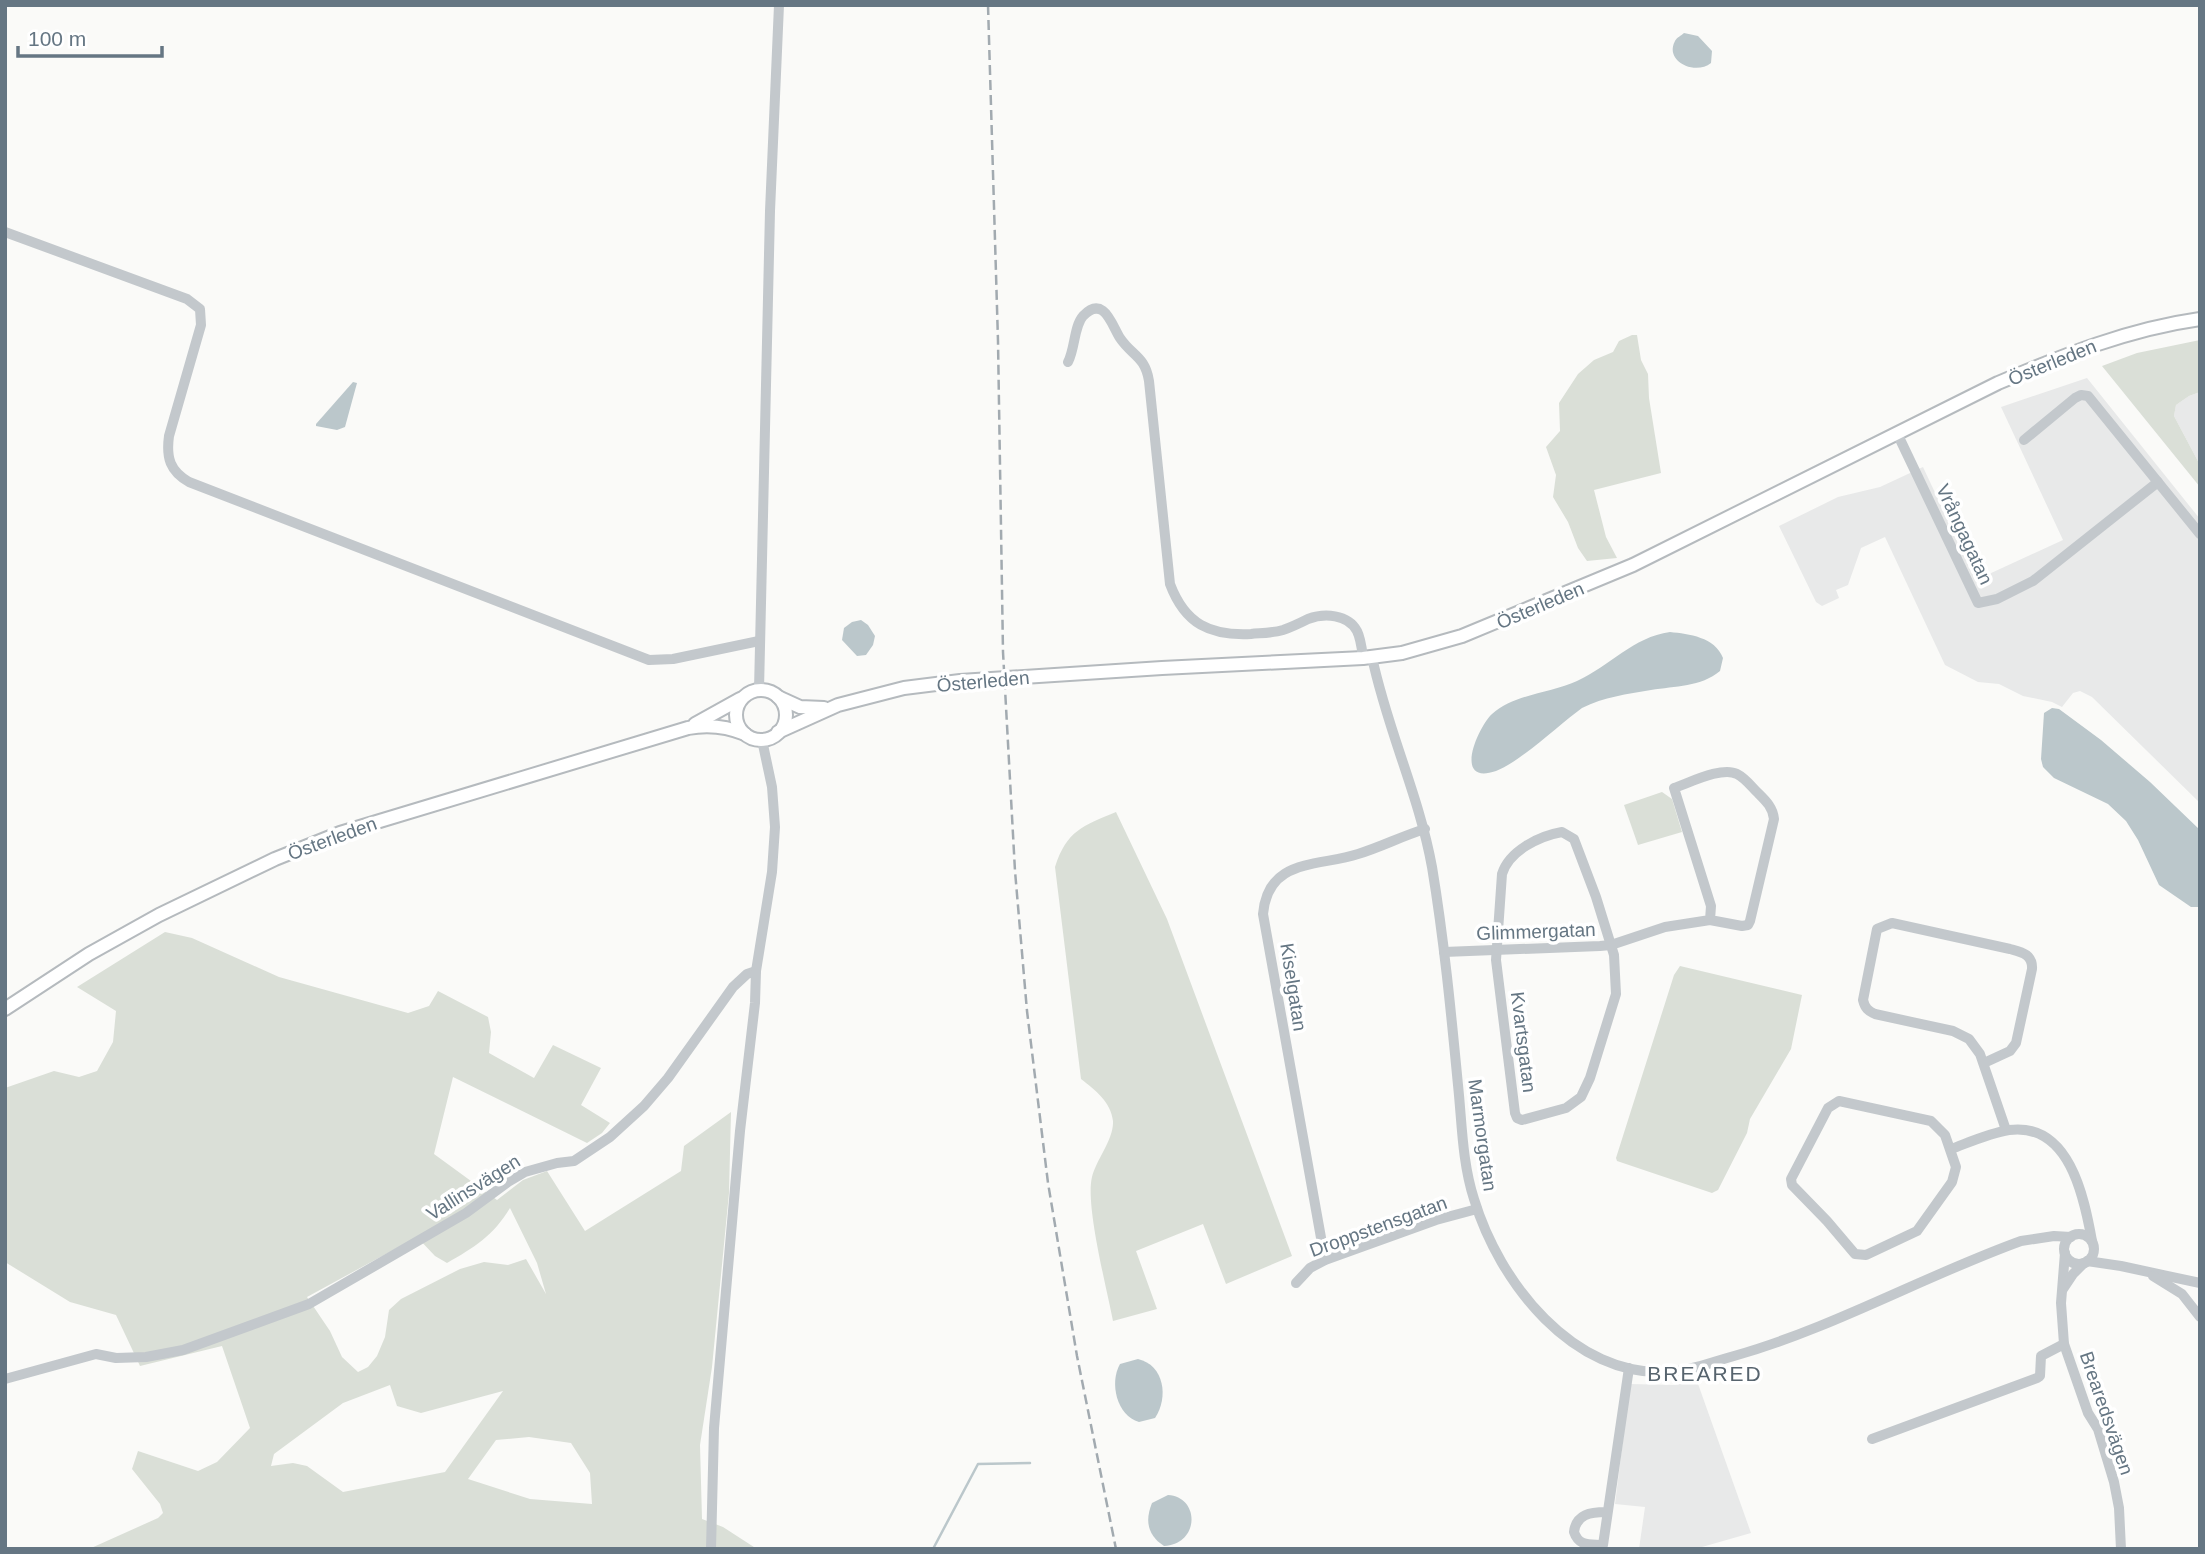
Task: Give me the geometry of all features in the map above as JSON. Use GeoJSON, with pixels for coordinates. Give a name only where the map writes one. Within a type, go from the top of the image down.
{"type":"FeatureCollection","features":[{"type":"Feature","properties":{"kind":"main road","name":"Österleden"},"geometry":{"type":"LineString","coordinates":[[5,1009],[89,954],[159,915],[275,859],[361,827],[685,729],[705,725],[728,727],[762,740],[831,707],[904,688],[960,681],[1368,658],[1422,648],[1490,626],[1633,565],[1998,383],[2093,345],[2141,330],[2200,319]]}},
{"type":"Feature","properties":{"kind":"main road","name":"Österleden"},"geometry":{"type":"LineString","coordinates":[[685,729],[759,690],[768,691],[792,705],[805,708],[831,707]]}},
{"type":"Feature","properties":{"kind":"main road"},"geometry":{"type":"LineString","coordinates":[[745,696],[736,712],[738,724],[745,734]]}},
{"type":"Feature","properties":{"kind":"main road"},"geometry":{"type":"LineString","coordinates":[[778,697],[784,706],[785,717],[778,732]]}},
{"type":"Feature","properties":{"kind":"street"},"geometry":{"type":"LineString","coordinates":[[759,690],[769,239],[779,5]]}},
{"type":"Feature","properties":{"kind":"street"},"geometry":{"type":"LineString","coordinates":[[5,232],[187,299],[200,309],[201,325],[167,445],[170,467],[188,482],[649,660],[673,659],[759,641]]}},
{"type":"Feature","properties":{"kind":"street","name":"Marmorgatan"},"geometry":{"type":"LineString","coordinates":[[1068,362],[1081,320],[1089,312],[1099,310],[1110,317],[1119,336],[1144,361],[1149,381],[1170,584],[1175,599],[1188,615],[1210,630],[1233,635],[1280,631],[1328,615],[1341,618],[1357,632],[1424,829],[1444,952],[1468,1179],[1477,1209],[1500,1258],[1537,1309],[1581,1348],[1629,1368],[1667,1372],[1681,1370],[1771,1346],[2021,1241],[2072,1236]]}},
{"type":"Feature","properties":{"kind":"street"},"geometry":{"type":"LineString","coordinates":[[2024,440],[2075,398],[2085,395],[2200,534]]}},
{"type":"Feature","properties":{"kind":"street","name":"Vrångagatan"},"geometry":{"type":"LineString","coordinates":[[1897,433],[1978,603],[1997,599],[2033,581],[2158,482]]}},
{"type":"Feature","properties":{"kind":"street"},"geometry":{"type":"LineString","coordinates":[[711,1549],[714,1428],[740,1131],[755,1003],[756,971],[772,872],[775,827],[772,787],[762,740]]}},
{"type":"Feature","properties":{"kind":"street","name":"Glimmergatan"},"geometry":{"type":"LineString","coordinates":[[1444,952],[1611,945],[1665,927],[1710,920],[1748,925],[1773,813],[1744,778],[1733,772],[1717,773],[1674,788],[1711,906],[1710,920]]}},
{"type":"Feature","properties":{"kind":"street","name":"Kiselgatan"},"geometry":{"type":"LineString","coordinates":[[1325,1259],[1263,914],[1264,900],[1275,880],[1288,871],[1303,865],[1358,854],[1424,829]]}},
{"type":"Feature","properties":{"kind":"street"},"geometry":{"type":"LineString","coordinates":[[1496,950],[1505,863],[1526,846],[1562,832],[1574,839],[1611,945]]}},
{"type":"Feature","properties":{"kind":"street"},"geometry":{"type":"LineString","coordinates":[[1984,1063],[2010,1051],[2016,1043],[2032,969],[2029,957],[2010,949],[1892,923],[1877,929],[1863,1000],[1868,1011],[1963,1034],[1976,1045],[2006,1130]]}},
{"type":"Feature","properties":{"kind":"street","name":"Kvartsgatan"},"geometry":{"type":"LineString","coordinates":[[1496,950],[1515,1114],[1522,1120],[1566,1108],[1576,1103],[1584,1094],[1616,994],[1611,945]]}},
{"type":"Feature","properties":{"kind":"street","name":"Vallinsvägen"},"geometry":{"type":"LineString","coordinates":[[5,1379],[96,1353],[116,1358],[146,1357],[183,1350],[297,1309],[340,1287],[466,1213],[525,1172],[574,1161],[610,1137],[644,1106],[733,987],[747,974],[756,971]]}},
{"type":"Feature","properties":{"kind":"street"},"geometry":{"type":"LineString","coordinates":[[1839,1101],[1931,1121],[1941,1129],[1951,1149],[1956,1167],[1955,1177],[1922,1226],[1911,1235],[1866,1255],[1855,1254],[1791,1185],[1791,1179],[1828,1108],[1839,1101]]}},
{"type":"Feature","properties":{"kind":"street"},"geometry":{"type":"LineString","coordinates":[[1951,1149],[2006,1130],[2033,1132],[2048,1138],[2060,1148],[2080,1189],[2093,1244],[2093,1255],[2073,1274],[2063,1289]]}},
{"type":"Feature","properties":{"kind":"street","name":"Droppstensgatan"},"geometry":{"type":"LineString","coordinates":[[1296,1283],[1310,1268],[1325,1259],[1436,1220],[1477,1209]]}},
{"type":"Feature","properties":{"kind":"street"},"geometry":{"type":"LineString","coordinates":[[2065,1252],[2066,1243],[2080,1226],[2085,1210]]}},
{"type":"Feature","properties":{"kind":"street"},"geometry":{"type":"LineString","coordinates":[[2072,1236],[2083,1235],[2102,1256],[2120,1266]]}},
{"type":"Feature","properties":{"kind":"street"},"geometry":{"type":"LineString","coordinates":[[2045,1239],[2065,1252],[2071,1261],[2120,1266],[2200,1283]]}},
{"type":"Feature","properties":{"kind":"street","name":"Brearedsvägen"},"geometry":{"type":"LineString","coordinates":[[2065,1252],[2061,1303],[2064,1344],[2088,1413],[2098,1429],[2114,1482],[2119,1508],[2121,1549]]}},
{"type":"Feature","properties":{"kind":"street"},"geometry":{"type":"LineString","coordinates":[[2144,1271],[2175,1289],[2187,1299],[2200,1317]]}},
{"type":"Feature","properties":{"kind":"street"},"geometry":{"type":"LineString","coordinates":[[1872,1439],[2037,1378],[2040,1376],[2040,1356],[2064,1344]]}},
{"type":"Feature","properties":{"kind":"street"},"geometry":{"type":"LineString","coordinates":[[1606,1512],[1588,1513],[1577,1521],[1574,1532],[1580,1542],[1603,1545],[1629,1368]]}},
{"type":"Feature","properties":{"kind":"shaded area"},"geometry":{"type":"Polygon","coordinates":[[[1684,33],[1698,36],[1712,51],[1711,63],[1697,68],[1677,60],[1673,48],[1676,40],[1684,33]]]}},
{"type":"Feature","properties":{"kind":"shaded area"},"geometry":{"type":"Polygon","coordinates":[[[1637,335],[1641,360],[1648,374],[1649,398],[1661,473],[1594,490],[1606,537],[1617,558],[1587,561],[1553,497],[1556,475],[1546,447],[1560,431],[1559,403],[1578,374],[1594,360],[1613,352],[1619,341],[1637,335]]]}},
{"type":"Feature","properties":{"kind":"shaded area"},"geometry":{"type":"Polygon","coordinates":[[[2200,340],[2200,392],[2176,405],[2174,416],[2200,465],[2200,487],[2102,366],[2137,353],[2200,340]]]}},
{"type":"Feature","properties":{"kind":"shaded area"},"geometry":{"type":"Polygon","coordinates":[[[2087,378],[2200,519],[2200,803],[2092,697],[2080,691],[2073,693],[2062,707],[2023,696],[1999,684],[1978,682],[1945,665],[1885,537],[1861,548],[1848,585],[1836,590],[1839,598],[1822,606],[1816,602],[1779,526],[1838,497],[1880,487],[1923,467],[1976,580],[2063,540],[2001,407],[2087,378]]]}},
{"type":"Feature","properties":{"kind":"shaded area"},"geometry":{"type":"Polygon","coordinates":[[[353,382],[357,383],[345,427],[337,430],[316,426],[316,424],[353,382]]]}},
{"type":"Feature","properties":{"kind":"shaded area"},"geometry":{"type":"Polygon","coordinates":[[[2200,392],[2200,465],[2174,416],[2176,405],[2200,392]]]}},
{"type":"Feature","properties":{"kind":"shaded area"},"geometry":{"type":"Polygon","coordinates":[[[861,620],[875,636],[866,655],[857,656],[842,640],[844,628],[861,620]]]}},
{"type":"Feature","properties":{"kind":"shaded area"},"geometry":{"type":"Polygon","coordinates":[[[1670,632],[1701,638],[1714,645],[1723,658],[1720,671],[1696,683],[1624,695],[1590,704],[1506,766],[1483,773],[1475,770],[1472,753],[1476,742],[1486,721],[1501,707],[1577,681],[1644,640],[1670,632]]]}},
{"type":"Feature","properties":{"kind":"shaded area"},"geometry":{"type":"Polygon","coordinates":[[[2052,708],[2059,709],[2101,740],[2200,830],[2200,907],[2191,907],[2159,885],[2138,840],[2126,821],[2108,804],[2054,778],[2043,767],[2041,759],[2044,713],[2052,708]]]}},
{"type":"Feature","properties":{"kind":"shaded area"},"geometry":{"type":"Polygon","coordinates":[[[1662,792],[1672,799],[1682,832],[1638,845],[1624,805],[1662,792]]]}},
{"type":"Feature","properties":{"kind":"shaded area"},"geometry":{"type":"Polygon","coordinates":[[[1116,812],[1167,919],[1292,1256],[1226,1284],[1203,1224],[1136,1251],[1157,1309],[1113,1321],[1094,1226],[1091,1190],[1094,1170],[1111,1135],[1113,1121],[1106,1102],[1081,1079],[1055,867],[1071,837],[1094,821],[1116,812]]]}},
{"type":"Feature","properties":{"kind":"shaded area"},"geometry":{"type":"Polygon","coordinates":[[[165,932],[192,938],[279,977],[408,1013],[429,1006],[438,991],[488,1017],[491,1032],[489,1053],[534,1078],[553,1045],[601,1068],[581,1105],[610,1123],[602,1133],[587,1143],[453,1077],[434,1154],[497,1200],[523,1180],[547,1171],[585,1231],[681,1171],[684,1146],[731,1112],[729,1193],[712,1367],[700,1445],[702,1519],[723,1527],[757,1549],[89,1549],[158,1518],[163,1513],[160,1504],[132,1469],[138,1451],[198,1471],[217,1462],[250,1428],[222,1346],[140,1366],[116,1315],[70,1302],[5,1262],[5,1088],[54,1071],[79,1077],[97,1071],[113,1042],[116,1011],[77,987],[165,932]],[[510,1208],[483,1240],[447,1263],[435,1256],[417,1237],[307,1297],[330,1331],[342,1357],[358,1372],[368,1367],[377,1356],[385,1337],[389,1310],[401,1299],[460,1269],[484,1262],[508,1265],[526,1259],[546,1294],[537,1263],[510,1208]],[[390,1385],[343,1403],[274,1454],[271,1466],[293,1463],[307,1466],[343,1492],[445,1472],[503,1391],[421,1413],[397,1406],[390,1385]],[[529,1437],[496,1440],[468,1479],[530,1499],[592,1504],[590,1473],[571,1443],[529,1437]]]}},
{"type":"Feature","properties":{"kind":"shaded area"},"geometry":{"type":"Polygon","coordinates":[[[1680,966],[1802,995],[1791,1049],[1750,1119],[1747,1133],[1718,1190],[1712,1193],[1617,1161],[1616,1158],[1674,975],[1680,966]]]}},
{"type":"Feature","properties":{"kind":"shaded area"},"geometry":{"type":"Polygon","coordinates":[[[1138,1359],[1154,1368],[1162,1383],[1163,1392],[1155,1418],[1139,1422],[1125,1413],[1115,1389],[1120,1364],[1138,1359]]]}},
{"type":"Feature","properties":{"kind":"shaded area"},"geometry":{"type":"Polygon","coordinates":[[[1697,1381],[1751,1533],[1695,1549],[1639,1549],[1645,1507],[1615,1504],[1630,1384],[1674,1385],[1697,1381]]]}},
{"type":"Feature","properties":{"kind":"shaded area"},"geometry":{"type":"Polygon","coordinates":[[[1168,1495],[1186,1504],[1191,1520],[1190,1530],[1184,1537],[1176,1543],[1164,1546],[1154,1537],[1148,1521],[1152,1503],[1168,1495]]]}},
{"type":"Feature","properties":{"kind":"waterway"},"geometry":{"type":"LineString","coordinates":[[933,1549],[978,1464],[1030,1463]]}},
{"type":"Feature","properties":{"kind":"railway"},"geometry":{"type":"LineString","coordinates":[[988,5],[998,341],[1003,652],[1015,871],[1027,1011],[1048,1183],[1077,1356],[1116,1549]]}},
{"type":"Feature","properties":{"kind":"district","name":"BREARED"},"geometry":{"type":"Point","coordinates":[1705,1374]}}]}
